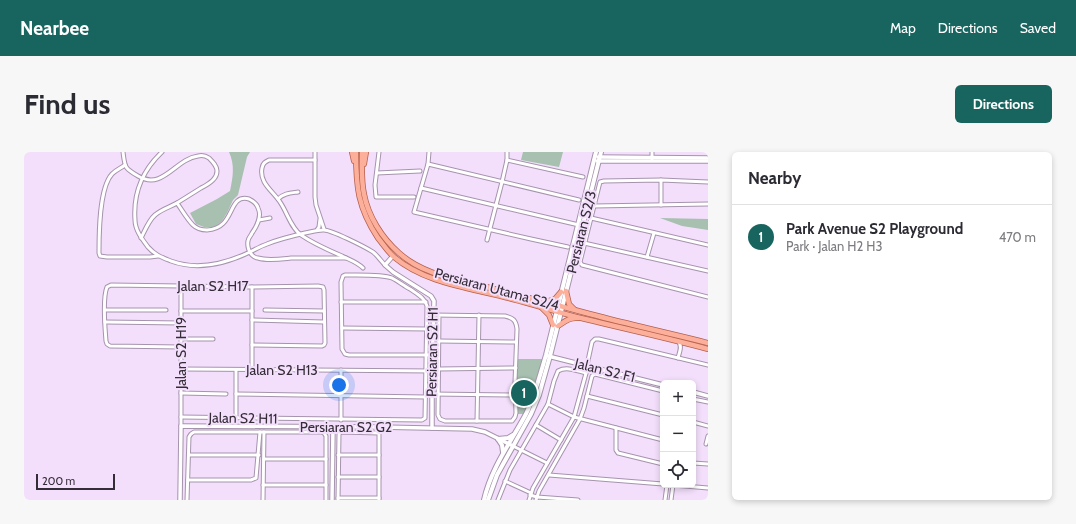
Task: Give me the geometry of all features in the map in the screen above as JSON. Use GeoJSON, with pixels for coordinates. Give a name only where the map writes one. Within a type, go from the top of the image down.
{"type":"FeatureCollection","features":[{"type":"Feature","properties":{"kind":"main road"},"geometry":{"type":"LineString","coordinates":[[352,152],[358,194],[365,215],[375,234],[386,248],[393,256],[412,270],[458,286],[539,306],[559,309],[586,319],[708,349]]}},
{"type":"Feature","properties":{"kind":"main road"},"geometry":{"type":"LineString","coordinates":[[356,152],[356,174]]}},
{"type":"Feature","properties":{"kind":"main road","name":"Persiaran Utama S2/4"},"geometry":{"type":"LineString","coordinates":[[362,152],[362,179],[364,196],[370,214],[375,224],[390,245],[409,261],[441,276],[544,302],[559,309],[575,310],[708,343]]}},
{"type":"Feature","properties":{"kind":"main road"},"geometry":{"type":"LineString","coordinates":[[362,179],[366,152]]}},
{"type":"Feature","properties":{"kind":"main road"},"geometry":{"type":"LineString","coordinates":[[484,500],[492,475],[503,452],[510,445],[531,414],[539,395],[578,225],[597,158],[601,152]]}},
{"type":"Feature","properties":{"kind":"main road"},"geometry":{"type":"LineString","coordinates":[[544,302],[555,299],[564,291]]}},
{"type":"Feature","properties":{"kind":"main road"},"geometry":{"type":"LineString","coordinates":[[564,291],[569,304],[575,310]]}},
{"type":"Feature","properties":{"kind":"main road"},"geometry":{"type":"LineString","coordinates":[[539,306],[549,315],[556,325]]}},
{"type":"Feature","properties":{"kind":"main road"},"geometry":{"type":"LineString","coordinates":[[556,325],[574,318],[586,319]]}},
{"type":"Feature","properties":{"kind":"main road"},"geometry":{"type":"LineString","coordinates":[[488,500],[493,483],[514,434],[530,404],[548,356]]}},
{"type":"Feature","properties":{"kind":"main road"},"geometry":{"type":"LineString","coordinates":[[503,452],[502,445],[498,438],[508,438],[514,434]]}},
{"type":"Feature","properties":{"kind":"street"},"geometry":{"type":"LineString","coordinates":[[123,152],[125,165],[128,170],[142,178],[150,180],[160,179],[184,161],[198,156],[208,157],[215,164],[216,168],[216,177],[213,180],[155,215],[148,224],[142,238]]}},
{"type":"Feature","properties":{"kind":"street"},"geometry":{"type":"LineString","coordinates":[[162,152],[142,178],[134,212],[137,231],[158,256],[178,263],[193,266],[212,265],[228,261],[286,237],[324,229],[373,252],[385,265],[393,256]]}},
{"type":"Feature","properties":{"kind":"street"},"geometry":{"type":"LineString","coordinates":[[315,152],[315,197],[316,205],[324,229]]}},
{"type":"Feature","properties":{"kind":"street"},"geometry":{"type":"LineString","coordinates":[[379,152],[375,185],[376,197],[414,198]]}},
{"type":"Feature","properties":{"kind":"street"},"geometry":{"type":"LineString","coordinates":[[430,152],[414,212],[568,247]]}},
{"type":"Feature","properties":{"kind":"street"},"geometry":{"type":"LineString","coordinates":[[487,240],[507,160],[507,152]]}},
{"type":"Feature","properties":{"kind":"street"},"geometry":{"type":"LineString","coordinates":[[652,152],[652,159]]}},
{"type":"Feature","properties":{"kind":"street"},"geometry":{"type":"LineString","coordinates":[[597,158],[708,161]]}},
{"type":"Feature","properties":{"kind":"street"},"geometry":{"type":"LineString","coordinates":[[652,159],[708,158]]}},
{"type":"Feature","properties":{"kind":"street"},"geometry":{"type":"LineString","coordinates":[[315,160],[270,160],[262,165],[262,179],[278,199],[296,230],[300,234],[326,249],[356,262],[363,268]]}},
{"type":"Feature","properties":{"kind":"street"},"geometry":{"type":"LineString","coordinates":[[507,160],[583,177]]}},
{"type":"Feature","properties":{"kind":"street"},"geometry":{"type":"LineString","coordinates":[[428,164],[579,200]]}},
{"type":"Feature","properties":{"kind":"street"},"geometry":{"type":"LineString","coordinates":[[125,165],[112,174],[105,187],[100,214],[100,256],[158,256]]}},
{"type":"Feature","properties":{"kind":"street"},"geometry":{"type":"LineString","coordinates":[[377,173],[420,171]]}},
{"type":"Feature","properties":{"kind":"street"},"geometry":{"type":"LineString","coordinates":[[661,180],[661,205]]}},
{"type":"Feature","properties":{"kind":"street"},"geometry":{"type":"LineString","coordinates":[[708,182],[661,180],[600,182],[580,262],[582,265],[708,296]]}},
{"type":"Feature","properties":{"kind":"street"},"geometry":{"type":"LineString","coordinates":[[421,188],[578,225]]}},
{"type":"Feature","properties":{"kind":"street"},"geometry":{"type":"LineString","coordinates":[[278,199],[287,193],[298,192]]}},
{"type":"Feature","properties":{"kind":"street"},"geometry":{"type":"LineString","coordinates":[[177,203],[193,225],[204,230],[210,230],[222,226],[228,218],[234,204],[240,199],[249,199],[253,201],[257,205],[259,220],[248,242],[250,252],[256,258],[346,258]]}},
{"type":"Feature","properties":{"kind":"street"},"geometry":{"type":"LineString","coordinates":[[594,206],[708,204]]}},
{"type":"Feature","properties":{"kind":"street"},"geometry":{"type":"LineString","coordinates":[[316,231],[319,228],[320,217]]}},
{"type":"Feature","properties":{"kind":"street"},"geometry":{"type":"LineString","coordinates":[[259,220],[270,218]]}},
{"type":"Feature","properties":{"kind":"street"},"geometry":{"type":"LineString","coordinates":[[591,218],[708,245]]}},
{"type":"Feature","properties":{"kind":"street"},"geometry":{"type":"LineString","coordinates":[[647,257],[654,233]]}},
{"type":"Feature","properties":{"kind":"street"},"geometry":{"type":"LineString","coordinates":[[584,243],[708,271]]}},
{"type":"Feature","properties":{"kind":"street"},"geometry":{"type":"LineString","coordinates":[[323,258],[326,249]]}},
{"type":"Feature","properties":{"kind":"street","name":"Persiaran S2 H1"},"geometry":{"type":"LineString","coordinates":[[385,265],[393,272],[431,296],[434,301],[432,371],[435,394],[432,428]]}},
{"type":"Feature","properties":{"kind":"street"},"geometry":{"type":"LineString","coordinates":[[236,394],[426,397],[426,355],[427,306],[426,302],[416,293],[390,277],[345,275],[341,279],[342,349],[344,354],[349,355],[426,355],[432,355]]}},
{"type":"Feature","properties":{"kind":"street","name":"Jalan S2 H17"},"geometry":{"type":"LineString","coordinates":[[105,310],[105,292],[108,286],[111,285],[252,287],[321,286],[324,290],[324,311]]}},
{"type":"Feature","properties":{"kind":"street","name":"Jalan S2 H19"},"geometry":{"type":"LineString","coordinates":[[181,286],[181,426]]}},
{"type":"Feature","properties":{"kind":"street"},"geometry":{"type":"LineString","coordinates":[[252,287],[252,370]]}},
{"type":"Feature","properties":{"kind":"street"},"geometry":{"type":"LineString","coordinates":[[341,302],[426,302]]}},
{"type":"Feature","properties":{"kind":"street"},"geometry":{"type":"LineString","coordinates":[[166,310],[105,310],[106,342],[110,346],[181,347]]}},
{"type":"Feature","properties":{"kind":"street"},"geometry":{"type":"LineString","coordinates":[[252,345],[324,345],[324,311],[265,310]]}},
{"type":"Feature","properties":{"kind":"street"},"geometry":{"type":"LineString","coordinates":[[181,311],[252,311]]}},
{"type":"Feature","properties":{"kind":"street"},"geometry":{"type":"LineString","coordinates":[[433,315],[439,315],[479,315],[505,316],[512,317],[516,322],[516,414],[512,421],[448,421],[440,419],[435,394],[439,368],[439,315]]}},
{"type":"Feature","properties":{"kind":"street"},"geometry":{"type":"LineString","coordinates":[[478,421],[479,315]]}},
{"type":"Feature","properties":{"kind":"street"},"geometry":{"type":"LineString","coordinates":[[252,320],[324,322]]}},
{"type":"Feature","properties":{"kind":"street"},"geometry":{"type":"LineString","coordinates":[[105,322],[181,323]]}},
{"type":"Feature","properties":{"kind":"street"},"geometry":{"type":"LineString","coordinates":[[342,328],[427,329]]}},
{"type":"Feature","properties":{"kind":"street"},"geometry":{"type":"LineString","coordinates":[[181,339],[213,339]]}},
{"type":"Feature","properties":{"kind":"street"},"geometry":{"type":"LineString","coordinates":[[529,500],[547,463],[574,417],[586,373],[592,342],[597,339],[708,365]]}},
{"type":"Feature","properties":{"kind":"street"},"geometry":{"type":"LineString","coordinates":[[438,341],[516,342]]}},
{"type":"Feature","properties":{"kind":"street"},"geometry":{"type":"LineString","coordinates":[[678,358],[681,343]]}},
{"type":"Feature","properties":{"kind":"street","name":"Jalan S2 F1"},"geometry":{"type":"LineString","coordinates":[[548,356],[660,384]]}},
{"type":"Feature","properties":{"kind":"street"},"geometry":{"type":"LineString","coordinates":[[439,368],[516,368]]}},
{"type":"Feature","properties":{"kind":"street","name":"Jalan S2 H13"},"geometry":{"type":"LineString","coordinates":[[181,369],[432,371]]}},
{"type":"Feature","properties":{"kind":"street"},"geometry":{"type":"LineString","coordinates":[[498,500],[510,470],[548,404],[558,371],[567,369],[586,373]]}},
{"type":"Feature","properties":{"kind":"street"},"geometry":{"type":"LineString","coordinates":[[236,370],[236,418]]}},
{"type":"Feature","properties":{"kind":"street"},"geometry":{"type":"LineString","coordinates":[[341,370],[341,420]]}},
{"type":"Feature","properties":{"kind":"street"},"geometry":{"type":"LineString","coordinates":[[536,498],[580,419],[593,375],[595,374],[660,390]]}},
{"type":"Feature","properties":{"kind":"street"},"geometry":{"type":"LineString","coordinates":[[181,393],[226,394]]}},
{"type":"Feature","properties":{"kind":"street"},"geometry":{"type":"LineString","coordinates":[[435,394],[516,395]]}},
{"type":"Feature","properties":{"kind":"street"},"geometry":{"type":"LineString","coordinates":[[696,395],[708,396]]}},
{"type":"Feature","properties":{"kind":"street"},"geometry":{"type":"LineString","coordinates":[[587,396],[660,414]]}},
{"type":"Feature","properties":{"kind":"street"},"geometry":{"type":"LineString","coordinates":[[696,396],[708,402]]}},
{"type":"Feature","properties":{"kind":"street","name":"Jalan S2 H11"},"geometry":{"type":"LineString","coordinates":[[181,419],[236,418],[424,420],[426,397]]}},
{"type":"Feature","properties":{"kind":"street"},"geometry":{"type":"LineString","coordinates":[[548,404],[580,419],[660,439]]}},
{"type":"Feature","properties":{"kind":"street"},"geometry":{"type":"LineString","coordinates":[[696,423],[708,426]]}},
{"type":"Feature","properties":{"kind":"street"},"geometry":{"type":"LineString","coordinates":[[536,425],[561,440]]}},
{"type":"Feature","properties":{"kind":"street"},"geometry":{"type":"LineString","coordinates":[[180,500],[181,426]]}},
{"type":"Feature","properties":{"kind":"street","name":"Persiaran S2 G2"},"geometry":{"type":"LineString","coordinates":[[181,426],[472,429],[486,432],[510,445]]}},
{"type":"Feature","properties":{"kind":"street"},"geometry":{"type":"LineString","coordinates":[[188,480],[254,480],[257,475],[264,426]]}},
{"type":"Feature","properties":{"kind":"street"},"geometry":{"type":"LineString","coordinates":[[332,500],[333,427]]}},
{"type":"Feature","properties":{"kind":"street"},"geometry":{"type":"LineString","coordinates":[[379,427],[380,499],[338,499],[338,436],[341,432],[379,433]]}},
{"type":"Feature","properties":{"kind":"street"},"geometry":{"type":"LineString","coordinates":[[616,428],[616,450],[618,453],[660,463]]}},
{"type":"Feature","properties":{"kind":"street"},"geometry":{"type":"LineString","coordinates":[[188,500],[189,437],[194,432],[324,433],[326,436],[326,500]]}},
{"type":"Feature","properties":{"kind":"street"},"geometry":{"type":"LineString","coordinates":[[262,432],[264,459],[263,500]]}},
{"type":"Feature","properties":{"kind":"street"},"geometry":{"type":"LineString","coordinates":[[706,444],[708,436]]}},
{"type":"Feature","properties":{"kind":"street"},"geometry":{"type":"LineString","coordinates":[[510,445],[547,463]]}},
{"type":"Feature","properties":{"kind":"street"},"geometry":{"type":"LineString","coordinates":[[189,455],[259,455]]}},
{"type":"Feature","properties":{"kind":"street"},"geometry":{"type":"LineString","coordinates":[[338,455],[379,455]]}},
{"type":"Feature","properties":{"kind":"street"},"geometry":{"type":"LineString","coordinates":[[264,459],[326,459]]}},
{"type":"Feature","properties":{"kind":"street"},"geometry":{"type":"LineString","coordinates":[[696,463],[708,464]]}},
{"type":"Feature","properties":{"kind":"street"},"geometry":{"type":"LineString","coordinates":[[549,474],[660,484]]}},
{"type":"Feature","properties":{"kind":"street"},"geometry":{"type":"LineString","coordinates":[[338,477],[379,477]]}},
{"type":"Feature","properties":{"kind":"street"},"geometry":{"type":"LineString","coordinates":[[505,480],[536,498],[578,500]]}},
{"type":"Feature","properties":{"kind":"street"},"geometry":{"type":"LineString","coordinates":[[263,485],[326,486]]}},
{"type":"Feature","properties":{"kind":"street"},"geometry":{"type":"LineString","coordinates":[[696,487],[708,488]]}},
{"type":"Feature","properties":{"kind":"street"},"geometry":{"type":"LineString","coordinates":[[665,500],[667,488]]}},
{"type":"Feature","properties":{"kind":"street"},"geometry":{"type":"LineString","coordinates":[[671,500],[673,488]]}},
{"type":"Feature","properties":{"kind":"green space"},"geometry":{"type":"Polygon","coordinates":[[[229,152],[250,152],[247,157],[238,195],[233,200],[222,221],[215,227],[204,227],[196,224],[190,213],[230,191],[233,171],[229,152]]]}},
{"type":"Feature","properties":{"kind":"green space"},"geometry":{"type":"Polygon","coordinates":[[[523,152],[563,152],[559,167],[521,160],[523,152]]]}},
{"type":"Feature","properties":{"kind":"green space"},"geometry":{"type":"Polygon","coordinates":[[[660,218],[708,219],[708,230],[682,226],[660,218]]]}},
{"type":"Feature","properties":{"kind":"green space"},"geometry":{"type":"Polygon","coordinates":[[[517,359],[543,359],[530,404],[525,414],[516,414],[517,359]]]}},
{"type":"Feature","properties":{"kind":"place","name":"Park Avenue S2 Playground"},"geometry":{"type":"Point","coordinates":[524,393]}}]}
